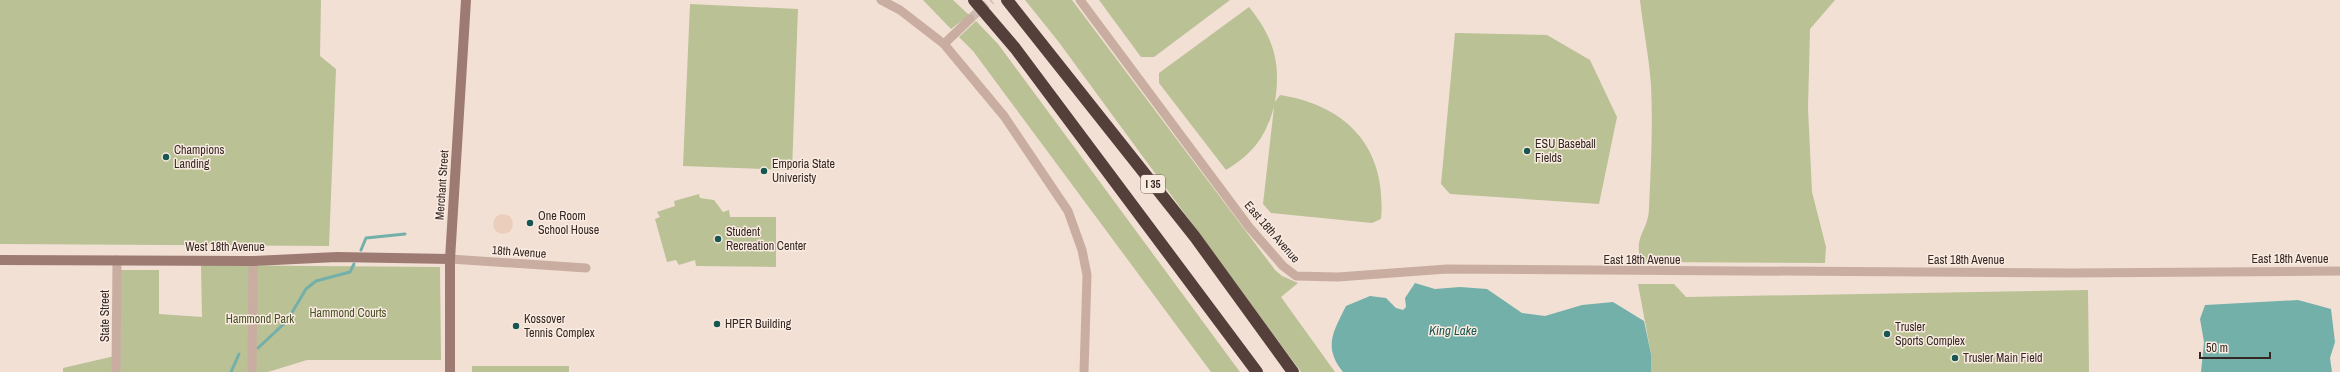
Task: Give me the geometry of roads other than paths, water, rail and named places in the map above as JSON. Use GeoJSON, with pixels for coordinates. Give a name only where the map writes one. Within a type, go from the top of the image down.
{"type":"FeatureCollection","features":[{"type":"Feature","properties":{"kind":"highway"},"geometry":{"type":"LineString","coordinates":[[964,0],[1001,33]]}},
{"type":"Feature","properties":{"kind":"highway","name":"I 35"},"geometry":{"type":"LineString","coordinates":[[974,0],[1015,48],[1257,372]]}},
{"type":"Feature","properties":{"kind":"highway","name":"I 35"},"geometry":{"type":"LineString","coordinates":[[1007,0],[1194,237],[1293,372]]}},
{"type":"Feature","properties":{"kind":"street","name":"Merchant Street"},"geometry":{"type":"LineString","coordinates":[[450,372],[450,259],[466,0]]}},
{"type":"Feature","properties":{"kind":"street"},"geometry":{"type":"LineString","coordinates":[[881,0],[900,10],[944,44],[1004,116],[1068,211],[1082,250],[1087,275],[1084,372]]}},
{"type":"Feature","properties":{"kind":"street","name":"East 18th Avenue"},"geometry":{"type":"LineString","coordinates":[[1080,0],[1248,227],[1283,266],[1296,276],[1338,277],[1447,269],[2047,273],[2340,271]]}},
{"type":"Feature","properties":{"kind":"street"},"geometry":{"type":"LineString","coordinates":[[944,44],[970,19]]}},
{"type":"Feature","properties":{"kind":"street","name":"West 18th Avenue"},"geometry":{"type":"LineString","coordinates":[[0,260],[253,261],[337,258],[450,259]]}},
{"type":"Feature","properties":{"kind":"street","name":"18th Avenue"},"geometry":{"type":"LineString","coordinates":[[450,259],[586,268]]}},
{"type":"Feature","properties":{"kind":"street","name":"State Street"},"geometry":{"type":"LineString","coordinates":[[116,372],[117,260]]}},
{"type":"Feature","properties":{"kind":"street"},"geometry":{"type":"LineString","coordinates":[[252,372],[253,261]]}},
{"type":"Feature","properties":{"kind":"water","name":"King Lake"},"geometry":{"type":"Polygon","coordinates":[[[1415,283],[1435,289],[1460,287],[1487,289],[1522,313],[1545,316],[1582,305],[1613,302],[1644,321],[1651,354],[1651,372],[1343,372],[1333,355],[1332,339],[1337,324],[1346,306],[1370,296],[1386,298],[1396,308],[1403,310],[1406,307],[1405,298],[1415,283]]]}},
{"type":"Feature","properties":{"kind":"water"},"geometry":{"type":"Polygon","coordinates":[[[2298,300],[2331,309],[2335,342],[2330,358],[2332,372],[2201,372],[2204,342],[2200,319],[2205,305],[2298,300]]]}},
{"type":"Feature","properties":{"kind":"waterway"},"geometry":{"type":"LineString","coordinates":[[361,250],[366,238],[405,234]]}},
{"type":"Feature","properties":{"kind":"waterway"},"geometry":{"type":"LineString","coordinates":[[258,348],[287,321],[306,289],[316,281],[350,272],[354,264]]}},
{"type":"Feature","properties":{"kind":"waterway"},"geometry":{"type":"LineString","coordinates":[[231,372],[239,354]]}},
{"type":"Feature","properties":{"kind":"tunnel"},"geometry":{"type":"LineString","coordinates":[[970,19],[991,0]]}},
{"type":"Feature","properties":{"kind":"place","name":"ESU Baseball Fields"},"geometry":{"type":"Point","coordinates":[1527,151]}},
{"type":"Feature","properties":{"kind":"place","name":"Champions Landing"},"geometry":{"type":"Point","coordinates":[166,157]}},
{"type":"Feature","properties":{"kind":"place","name":"Emporia State Univeristy"},"geometry":{"type":"Point","coordinates":[764,171]}},
{"type":"Feature","properties":{"kind":"place","name":"One Room School House"},"geometry":{"type":"Point","coordinates":[530,223]}},
{"type":"Feature","properties":{"kind":"place","name":"Student Recreation Center"},"geometry":{"type":"Point","coordinates":[718,239]}},
{"type":"Feature","properties":{"kind":"place","name":"HPER Building"},"geometry":{"type":"Point","coordinates":[717,324]}},
{"type":"Feature","properties":{"kind":"place","name":"Kossover Tennis Complex"},"geometry":{"type":"Point","coordinates":[516,326]}},
{"type":"Feature","properties":{"kind":"place","name":"Trusler Sports Complex"},"geometry":{"type":"Point","coordinates":[1887,334]}},
{"type":"Feature","properties":{"kind":"place","name":"Trusler Main Field"},"geometry":{"type":"Point","coordinates":[1955,358]}},
{"type":"Feature","properties":{"kind":"park label","name":"Hammond Courts"},"geometry":{"type":"Point","coordinates":[348,313]}},
{"type":"Feature","properties":{"kind":"park label","name":"Hammond Park"},"geometry":{"type":"Point","coordinates":[260,319]}}]}
